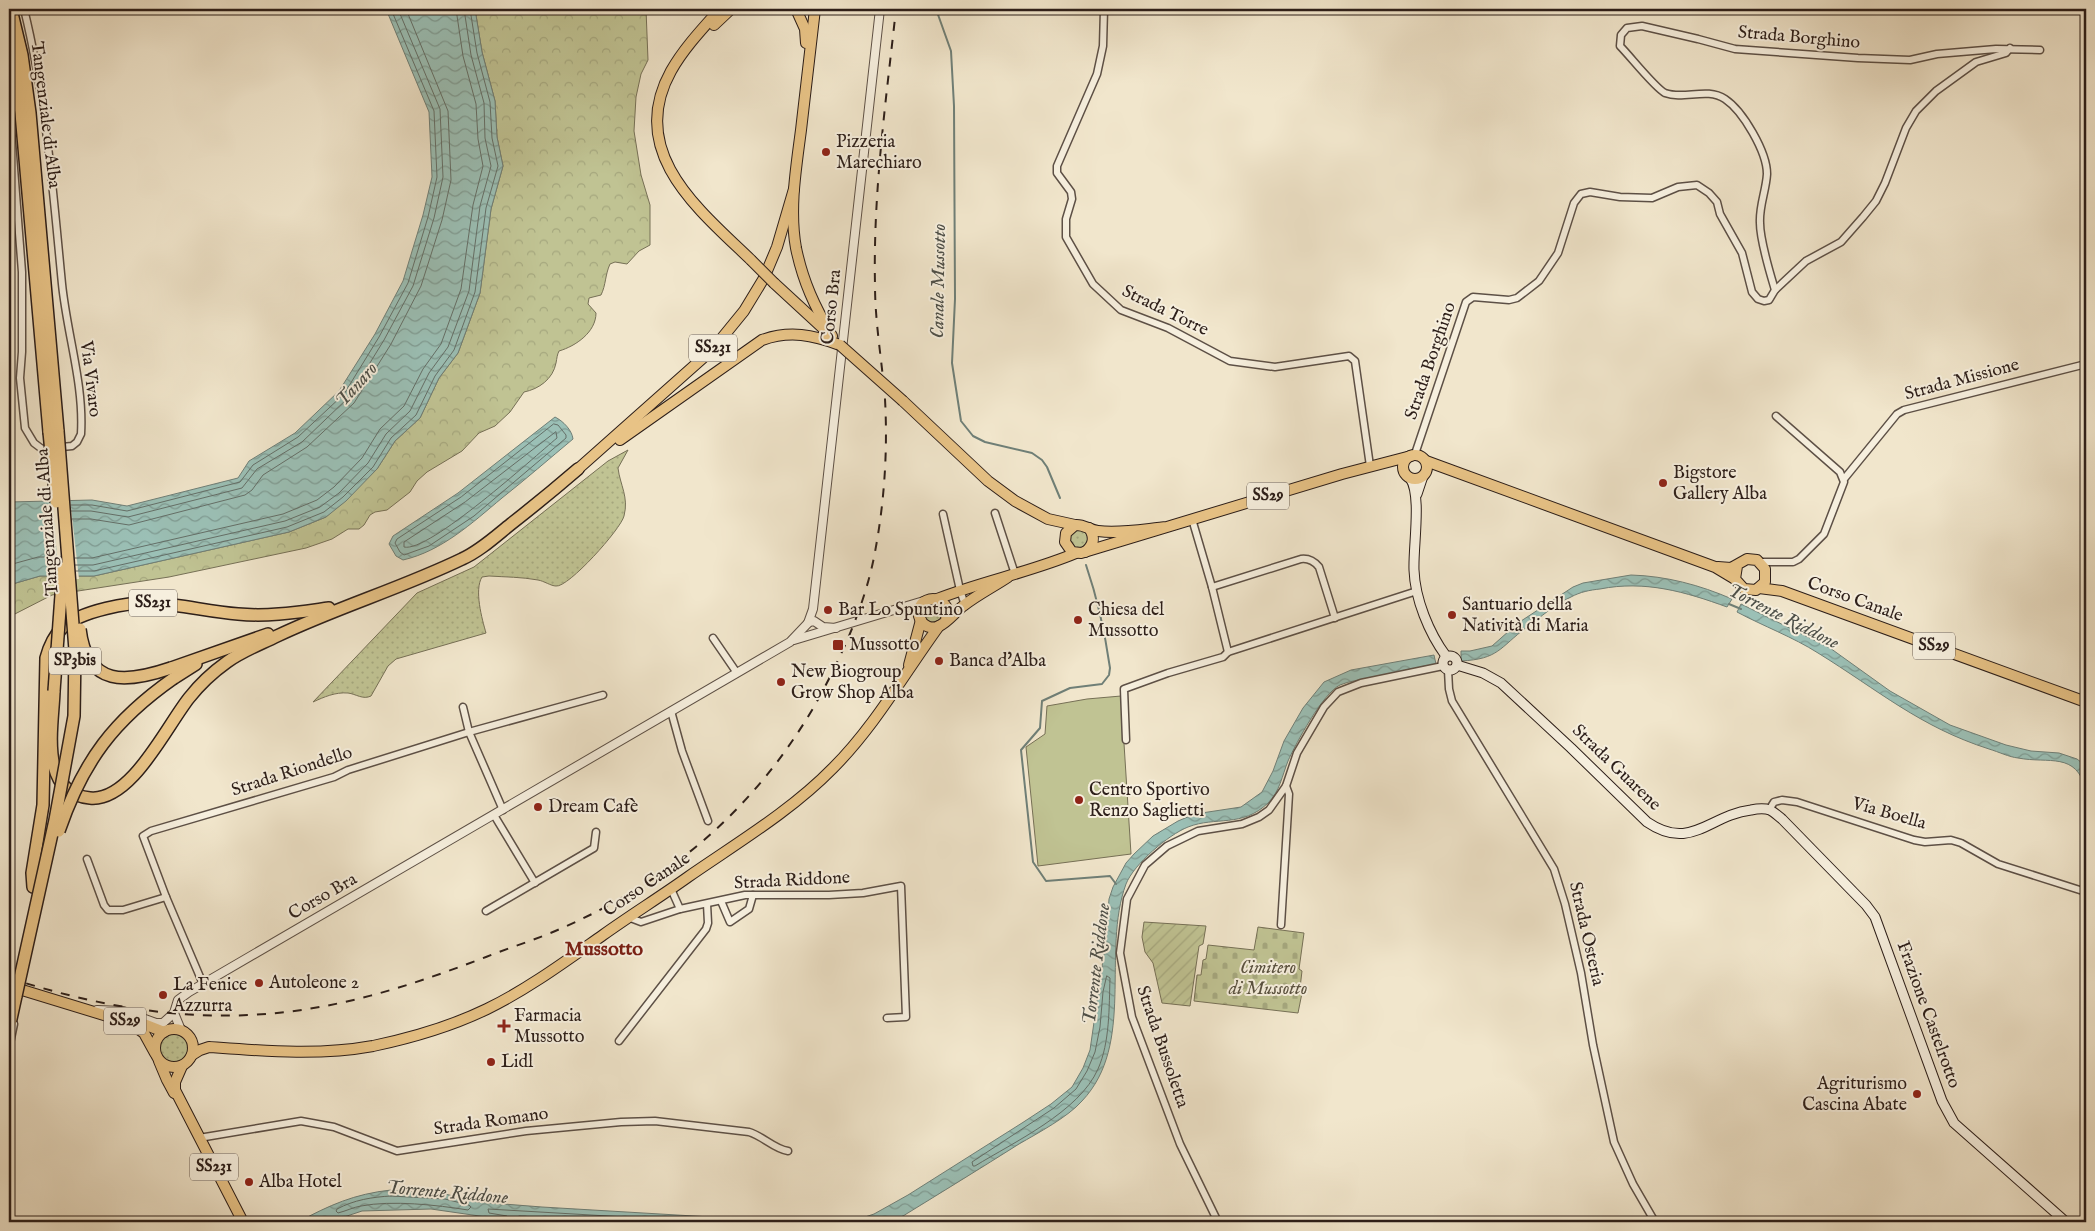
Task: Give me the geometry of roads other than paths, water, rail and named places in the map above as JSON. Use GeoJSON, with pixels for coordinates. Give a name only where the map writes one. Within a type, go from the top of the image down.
{"type":"FeatureCollection","features":[{"type":"Feature","properties":{"kind":"highway","name":"Tangenziale di Alba"},"geometry":{"type":"LineString","coordinates":[[9,1028],[57,777],[66,716],[68,649],[30,113],[22,55],[11,9]]}},
{"type":"Feature","properties":{"kind":"highway","name":"Tangenziale di Alba"},"geometry":{"type":"LineString","coordinates":[[9,38],[21,113],[39,311],[54,432],[76,650],[74,716],[70,742],[9,993]]}},
{"type":"Feature","properties":{"kind":"highway","name":"SS231"},"geometry":{"type":"LineString","coordinates":[[36,888],[47,877],[68,804],[96,753],[128,715],[172,673],[238,643],[304,624],[426,576],[465,558],[492,539],[578,469]]}},
{"type":"Feature","properties":{"kind":"highway"},"geometry":{"type":"LineString","coordinates":[[63,568],[51,760],[62,785],[79,796],[102,798],[113,794],[132,779],[188,699],[215,671],[242,653],[304,624]]}},
{"type":"Feature","properties":{"kind":"highway"},"geometry":{"type":"LineString","coordinates":[[70,584],[77,608],[81,638],[94,665],[110,676],[128,679],[172,673]]}},
{"type":"Feature","properties":{"kind":"highway","name":"SS231"},"geometry":{"type":"LineString","coordinates":[[36,888],[32,873],[43,805],[46,658],[49,646],[63,627],[102,610],[118,606],[155,603],[267,616],[346,606]]}},
{"type":"Feature","properties":{"kind":"main road"},"geometry":{"type":"LineString","coordinates":[[720,9],[694,38],[669,74],[659,103],[657,120],[658,138],[666,165],[688,199],[834,341],[903,401],[988,481],[1029,510],[1048,519],[1088,528],[1092,532],[1093,541],[1089,549],[1081,552],[1069,549],[1065,539],[1048,519]]}},
{"type":"Feature","properties":{"kind":"main road"},"geometry":{"type":"LineString","coordinates":[[687,49],[731,9]]}},
{"type":"Feature","properties":{"kind":"main road"},"geometry":{"type":"LineString","coordinates":[[796,9],[805,29],[806,40],[801,81],[802,119]]}},
{"type":"Feature","properties":{"kind":"main road","name":"SS231"},"geometry":{"type":"LineString","coordinates":[[578,469],[713,349],[744,311],[764,278],[777,247],[794,189],[815,9]]}},
{"type":"Feature","properties":{"kind":"main road"},"geometry":{"type":"LineString","coordinates":[[794,189],[796,246],[802,274],[812,300],[834,341]]}},
{"type":"Feature","properties":{"kind":"main road"},"geometry":{"type":"LineString","coordinates":[[578,469],[762,340],[774,336],[795,334],[834,341]]}},
{"type":"Feature","properties":{"kind":"main road"},"geometry":{"type":"LineString","coordinates":[[1417,496],[1428,467],[1422,456],[1413,455],[1404,463],[1417,496],[1414,571],[1417,592],[1435,641],[1446,656]]}},
{"type":"Feature","properties":{"kind":"main road","name":"Corso Canale"},"geometry":{"type":"LineString","coordinates":[[932,599],[1012,576],[1081,552],[1370,466],[1413,455]]}},
{"type":"Feature","properties":{"kind":"main road","name":"Corso Canale"},"geometry":{"type":"LineString","coordinates":[[1426,461],[1715,567],[1735,579],[1744,589],[1753,590],[1758,588],[1782,591],[2086,702]]}},
{"type":"Feature","properties":{"kind":"main road","name":"Corso Canale"},"geometry":{"type":"LineString","coordinates":[[1370,466],[1392,466],[1407,474]]}},
{"type":"Feature","properties":{"kind":"main road","name":"Corso Canale"},"geometry":{"type":"LineString","coordinates":[[1424,475],[1452,470]]}},
{"type":"Feature","properties":{"kind":"main road"},"geometry":{"type":"LineString","coordinates":[[1407,474],[1417,479],[1424,475]]}},
{"type":"Feature","properties":{"kind":"main road"},"geometry":{"type":"LineString","coordinates":[[1052,562],[1068,530],[1075,525]]}},
{"type":"Feature","properties":{"kind":"main road","name":"Corso Canale"},"geometry":{"type":"LineString","coordinates":[[1088,528],[1097,531],[1116,532],[1167,527]]}},
{"type":"Feature","properties":{"kind":"main road","name":"Corso Canale"},"geometry":{"type":"LineString","coordinates":[[1715,567],[1731,568],[1747,559],[1760,562],[1766,576],[1782,591]]}},
{"type":"Feature","properties":{"kind":"main road"},"geometry":{"type":"LineString","coordinates":[[1735,579],[1737,566]]}},
{"type":"Feature","properties":{"kind":"main road","name":"Corso Canale"},"geometry":{"type":"LineString","coordinates":[[192,1055],[209,1047],[296,1053],[342,1050],[399,1040],[470,1017],[508,998],[774,818],[832,770],[865,734],[905,676],[917,650],[942,624],[963,606],[1012,576]]}},
{"type":"Feature","properties":{"kind":"main road"},"geometry":{"type":"LineString","coordinates":[[1758,588],[1766,576]]}},
{"type":"Feature","properties":{"kind":"main road"},"geometry":{"type":"LineString","coordinates":[[932,599],[945,604],[947,608],[942,624],[927,626],[920,617],[921,606],[932,599]]}},
{"type":"Feature","properties":{"kind":"main road","name":"Corso Canale"},"geometry":{"type":"LineString","coordinates":[[917,650],[920,617]]}},
{"type":"Feature","properties":{"kind":"main road"},"geometry":{"type":"LineString","coordinates":[[1446,656],[1455,657],[1457,661],[1449,667],[1443,660],[1446,656]]}},
{"type":"Feature","properties":{"kind":"main road","name":"Strada Guarene"},"geometry":{"type":"LineString","coordinates":[[1449,667],[1488,675],[1501,683],[1647,822],[1659,831],[1672,835],[1684,834],[1709,826],[1742,811],[1769,810]]}},
{"type":"Feature","properties":{"kind":"main road","name":"Frazione Castelrotto"},"geometry":{"type":"LineString","coordinates":[[1769,810],[1800,836],[1866,905],[1875,917],[1942,1101],[1954,1123],[2066,1222]]}},
{"type":"Feature","properties":{"kind":"main road","name":"SS29"},"geometry":{"type":"LineString","coordinates":[[9,986],[130,1023],[144,1033],[157,1056]]}},
{"type":"Feature","properties":{"kind":"main road","name":"SS29"},"geometry":{"type":"LineString","coordinates":[[82,1007],[131,1019],[164,1032]]}},
{"type":"Feature","properties":{"kind":"main road","name":"SS29"},"geometry":{"type":"LineString","coordinates":[[157,1056],[156,1043],[164,1032],[172,1029],[181,1030],[190,1038]]}},
{"type":"Feature","properties":{"kind":"main road"},"geometry":{"type":"LineString","coordinates":[[190,1038],[193,1046],[192,1055]]}},
{"type":"Feature","properties":{"kind":"main road","name":"Corso Canale"},"geometry":{"type":"LineString","coordinates":[[190,1038],[238,1049]]}},
{"type":"Feature","properties":{"kind":"main road","name":"SS29"},"geometry":{"type":"LineString","coordinates":[[182,1066],[188,1062],[192,1055]]}},
{"type":"Feature","properties":{"kind":"main road"},"geometry":{"type":"LineString","coordinates":[[157,1056],[169,1067],[182,1066]]}},
{"type":"Feature","properties":{"kind":"main road","name":"SS231"},"geometry":{"type":"LineString","coordinates":[[157,1056],[167,1080],[185,1111]]}},
{"type":"Feature","properties":{"kind":"main road","name":"SS231"},"geometry":{"type":"LineString","coordinates":[[182,1066],[175,1082],[175,1090],[243,1222]]}},
{"type":"Feature","properties":{"kind":"street","name":"Via Vivaro"},"geometry":{"type":"LineString","coordinates":[[9,103],[22,272],[22,352],[20,378],[24,420],[28,436],[42,449],[72,446],[77,442],[81,434],[79,383],[67,320],[41,98],[24,9]]}},
{"type":"Feature","properties":{"kind":"street","name":"Corso Bra"},"geometry":{"type":"LineString","coordinates":[[97,1010],[123,1012],[159,1024],[166,1022],[174,1012],[178,1000],[203,984],[738,673],[813,627],[812,609],[880,9]]}},
{"type":"Feature","properties":{"kind":"street","name":"Strada Torre"},"geometry":{"type":"LineString","coordinates":[[1104,9],[1103,46],[1097,74],[1057,166],[1057,172],[1071,192],[1072,199],[1064,228],[1066,237],[1084,270],[1093,284],[1121,310],[1168,328],[1230,361],[1275,367],[1349,356],[1355,361],[1370,466]]}},
{"type":"Feature","properties":{"kind":"street","name":"Strada Borghino"},"geometry":{"type":"LineString","coordinates":[[1413,455],[1466,302],[1473,297],[1509,300],[1516,298],[1539,281],[1558,253],[1574,203],[1581,194],[1590,192],[1620,197],[1652,198],[1678,187],[1697,185],[1709,193],[1717,202],[1720,214],[1742,253],[1752,292],[1758,299],[1764,301],[1769,300],[1775,290],[1760,224],[1767,172],[1766,162],[1757,141],[1737,110],[1726,100],[1714,94],[1666,93],[1657,88],[1620,46],[1621,35],[1627,28],[1642,26],[1698,38],[1735,49],[1858,58],[1910,60],[1937,54],[2010,48],[2040,50]]}},
{"type":"Feature","properties":{"kind":"street"},"geometry":{"type":"LineString","coordinates":[[1775,290],[1806,261],[1841,242],[1876,201],[1906,128],[1916,111],[1936,91],[1976,62],[2006,53],[2010,48]]}},
{"type":"Feature","properties":{"kind":"street","name":"Strada Missione"},"geometry":{"type":"LineString","coordinates":[[1760,562],[1793,562],[1798,560],[1821,538],[1833,514],[1844,479],[1897,414],[1904,410],[2086,364]]}},
{"type":"Feature","properties":{"kind":"street"},"geometry":{"type":"LineString","coordinates":[[1776,416],[1840,472],[1844,479]]}},
{"type":"Feature","properties":{"kind":"street"},"geometry":{"type":"LineString","coordinates":[[995,513],[1012,576]]}},
{"type":"Feature","properties":{"kind":"street"},"geometry":{"type":"LineString","coordinates":[[943,514],[964,602],[963,606]]}},
{"type":"Feature","properties":{"kind":"street"},"geometry":{"type":"LineString","coordinates":[[1192,519],[1212,587],[1228,652]]}},
{"type":"Feature","properties":{"kind":"street"},"geometry":{"type":"LineString","coordinates":[[1212,587],[1300,559],[1308,559],[1319,567],[1335,618]]}},
{"type":"Feature","properties":{"kind":"street"},"geometry":{"type":"LineString","coordinates":[[1766,576],[1778,561]]}},
{"type":"Feature","properties":{"kind":"street"},"geometry":{"type":"LineString","coordinates":[[1126,740],[1124,689],[1168,672],[1223,657],[1228,652],[1417,592]]}},
{"type":"Feature","properties":{"kind":"street"},"geometry":{"type":"LineString","coordinates":[[813,627],[836,628],[905,607],[914,602],[932,599]]}},
{"type":"Feature","properties":{"kind":"street"},"geometry":{"type":"LineString","coordinates":[[905,607],[915,610],[920,617]]}},
{"type":"Feature","properties":{"kind":"street"},"geometry":{"type":"LineString","coordinates":[[713,638],[738,673]]}},
{"type":"Feature","properties":{"kind":"street","name":"Strada Bussoletta"},"geometry":{"type":"LineString","coordinates":[[1218,1222],[1180,1144],[1132,1017],[1120,954],[1127,899],[1146,865],[1157,854],[1179,839],[1198,831],[1242,824],[1259,817],[1273,805],[1286,786],[1298,753],[1327,703],[1338,692],[1361,683],[1449,667]]}},
{"type":"Feature","properties":{"kind":"street","name":"Strada Osteria"},"geometry":{"type":"LineString","coordinates":[[1449,667],[1449,689],[1459,714],[1554,869],[1565,904],[1581,973],[1593,1044],[1614,1142],[1628,1175],[1655,1222]]}},
{"type":"Feature","properties":{"kind":"street","name":"Strada Riondello"},"geometry":{"type":"LineString","coordinates":[[203,984],[166,897],[143,836],[151,831],[334,777],[348,770],[469,732],[603,695]]}},
{"type":"Feature","properties":{"kind":"street"},"geometry":{"type":"LineString","coordinates":[[463,707],[469,732],[503,810]]}},
{"type":"Feature","properties":{"kind":"street"},"geometry":{"type":"LineString","coordinates":[[671,711],[682,751],[708,821]]}},
{"type":"Feature","properties":{"kind":"street","name":"Strada Bussoletta"},"geometry":{"type":"LineString","coordinates":[[1280,925],[1289,794],[1286,786]]}},
{"type":"Feature","properties":{"kind":"street","name":"Via Boella"},"geometry":{"type":"LineString","coordinates":[[1769,810],[1774,802],[1782,800],[1797,802],[1914,840],[1925,842],[1951,840],[1961,843],[1998,864],[2086,892]]}},
{"type":"Feature","properties":{"kind":"street"},"geometry":{"type":"LineString","coordinates":[[494,815],[535,883]]}},
{"type":"Feature","properties":{"kind":"street"},"geometry":{"type":"LineString","coordinates":[[486,911],[594,848],[596,832]]}},
{"type":"Feature","properties":{"kind":"street"},"geometry":{"type":"LineString","coordinates":[[87,859],[104,905],[108,910],[123,910],[166,897]]}},
{"type":"Feature","properties":{"kind":"street","name":"Strada Riddone"},"geometry":{"type":"LineString","coordinates":[[628,917],[641,922],[680,910],[753,895],[862,893],[901,886],[906,1018],[887,1018]]}},
{"type":"Feature","properties":{"kind":"street"},"geometry":{"type":"LineString","coordinates":[[671,889],[680,910]]}},
{"type":"Feature","properties":{"kind":"street"},"geometry":{"type":"LineString","coordinates":[[721,901],[730,922],[749,909],[753,895]]}},
{"type":"Feature","properties":{"kind":"street"},"geometry":{"type":"LineString","coordinates":[[619,1041],[706,929],[708,924],[707,904]]}},
{"type":"Feature","properties":{"kind":"street"},"geometry":{"type":"LineString","coordinates":[[9,1048],[22,990]]}},
{"type":"Feature","properties":{"kind":"street"},"geometry":{"type":"LineString","coordinates":[[174,1012],[181,1030]]}},
{"type":"Feature","properties":{"kind":"street","name":"Strada Romano"},"geometry":{"type":"LineString","coordinates":[[199,1138],[301,1121],[334,1127],[397,1151],[526,1130],[655,1121],[749,1132],[760,1135],[782,1150],[788,1151]]}},
{"type":"Feature","properties":{"kind":"water","name":"Tanaro"},"geometry":{"type":"Polygon","coordinates":[[[386,9],[475,9],[482,52],[495,101],[497,137],[503,166],[491,209],[480,293],[458,353],[439,378],[420,418],[395,441],[377,469],[346,501],[326,517],[289,532],[94,576],[40,576],[9,585],[9,502],[92,500],[127,506],[238,478],[249,461],[295,433],[339,391],[375,334],[403,281],[423,215],[432,177],[429,112],[386,9]]]}},
{"type":"Feature","properties":{"kind":"water"},"geometry":{"type":"Polygon","coordinates":[[[555,417],[567,426],[573,439],[479,517],[444,543],[417,556],[403,560],[396,556],[389,544],[393,536],[458,493],[555,417]]]}},
{"type":"Feature","properties":{"kind":"water"},"geometry":{"type":"Polygon","coordinates":[[[1631,575],[1683,582],[1708,589],[1732,599],[1727,607],[1681,592],[1649,587],[1617,587],[1589,591],[1574,595],[1559,603],[1491,655],[1474,660],[1461,661],[1461,651],[1492,646],[1518,623],[1573,587],[1583,583],[1631,575]]]}},
{"type":"Feature","properties":{"kind":"water"},"geometry":{"type":"Polygon","coordinates":[[[1741,604],[1830,648],[1890,691],[1950,725],[2006,745],[2031,751],[2059,753],[2077,759],[2086,766],[2086,790],[2076,769],[2068,764],[2051,760],[2008,756],[1964,740],[1920,719],[1808,647],[1737,612],[1741,604]]]}},
{"type":"Feature","properties":{"kind":"water"},"geometry":{"type":"Polygon","coordinates":[[[1434,655],[1436,664],[1351,682],[1340,685],[1333,690],[1303,731],[1288,761],[1278,788],[1268,803],[1258,811],[1239,819],[1209,822],[1188,827],[1162,843],[1136,868],[1126,884],[1119,911],[1116,939],[1113,1025],[1108,1053],[1098,1078],[1076,1107],[1052,1124],[903,1216],[888,1222],[821,1222],[853,1221],[874,1214],[908,1195],[1022,1123],[1051,1104],[1072,1087],[1083,1068],[1090,1050],[1106,939],[1109,899],[1113,887],[1126,863],[1153,836],[1178,821],[1195,814],[1241,807],[1262,792],[1273,771],[1284,741],[1303,708],[1324,682],[1351,670],[1434,655]]]}},
{"type":"Feature","properties":{"kind":"water"},"geometry":{"type":"Polygon","coordinates":[[[391,1190],[445,1194],[478,1202],[795,1222],[521,1222],[431,1209],[362,1211],[329,1222],[298,1222],[343,1201],[365,1194],[391,1190]]]}},
{"type":"Feature","properties":{"kind":"waterway","name":"Canale Mussotto"},"geometry":{"type":"LineString","coordinates":[[936,9],[951,51],[954,106],[955,299],[952,363],[961,421],[973,436],[985,442],[1032,453],[1042,460],[1047,467],[1060,498]]}},
{"type":"Feature","properties":{"kind":"waterway","name":"Canale Mussotto"},"geometry":{"type":"LineString","coordinates":[[1086,565],[1103,629],[1110,668],[1109,675],[1102,684],[1070,688],[1042,701],[1040,728],[1021,750],[1033,862],[1046,881],[1110,876],[1116,884]]}},
{"type":"Feature","properties":{"kind":"waterway","name":"Torrente Riddone"},"geometry":{"type":"LineString","coordinates":[[1729,604],[1741,609]]}},
{"type":"Feature","properties":{"kind":"railway"},"geometry":{"type":"LineString","coordinates":[[9,978],[98,1002],[158,1012],[218,1016],[249,1015],[281,1013],[341,1003],[370,996],[457,968],[553,932],[602,909],[675,864],[738,808],[766,777],[791,742],[815,705],[833,671],[863,599],[877,542],[884,481],[886,440],[885,399],[875,299],[876,216],[881,147],[896,9]]}},
{"type":"Feature","properties":{"kind":"place","name":"Pizzeria Marechiaro"},"geometry":{"type":"Point","coordinates":[826,152]}},
{"type":"Feature","properties":{"kind":"place","name":"Bigstore Gallery Alba"},"geometry":{"type":"Point","coordinates":[1663,483]}},
{"type":"Feature","properties":{"kind":"place","name":"Bar Lo Spuntino"},"geometry":{"type":"Point","coordinates":[828,610]}},
{"type":"Feature","properties":{"kind":"place","name":"Santuario della Natività di Maria"},"geometry":{"type":"Point","coordinates":[1452,615]}},
{"type":"Feature","properties":{"kind":"place","name":"Chiesa del Mussotto"},"geometry":{"type":"Point","coordinates":[1078,620]}},
{"type":"Feature","properties":{"kind":"place","name":"Mussotto"},"geometry":{"type":"Point","coordinates":[838,645]}},
{"type":"Feature","properties":{"kind":"place","name":"Banca d'Alba"},"geometry":{"type":"Point","coordinates":[939,661]}},
{"type":"Feature","properties":{"kind":"place","name":"New Biogroup Grow Shop Alba"},"geometry":{"type":"Point","coordinates":[781,682]}},
{"type":"Feature","properties":{"kind":"place","name":"Centro Sportivo Renzo Saglietti"},"geometry":{"type":"Point","coordinates":[1079,800]}},
{"type":"Feature","properties":{"kind":"place","name":"Dream Cafè"},"geometry":{"type":"Point","coordinates":[538,807]}},
{"type":"Feature","properties":{"kind":"place","name":"Autoleone 2"},"geometry":{"type":"Point","coordinates":[259,983]}},
{"type":"Feature","properties":{"kind":"place","name":"La Fenice Azzurra"},"geometry":{"type":"Point","coordinates":[163,995]}},
{"type":"Feature","properties":{"kind":"place","name":"Farmacia Mussotto"},"geometry":{"type":"Point","coordinates":[504,1026]}},
{"type":"Feature","properties":{"kind":"place","name":"Lidl"},"geometry":{"type":"Point","coordinates":[491,1062]}},
{"type":"Feature","properties":{"kind":"place","name":"Agriturismo Cascina Abate"},"geometry":{"type":"Point","coordinates":[1917,1094]}},
{"type":"Feature","properties":{"kind":"place","name":"Alba Hotel"},"geometry":{"type":"Point","coordinates":[249,1182]}},
{"type":"Feature","properties":{"kind":"district","name":"Mussotto"},"geometry":{"type":"Point","coordinates":[604,949]}},
{"type":"Feature","properties":{"kind":"park label","name":"Cimitero di Mussotto"},"geometry":{"type":"Point","coordinates":[1268,978]}}]}
